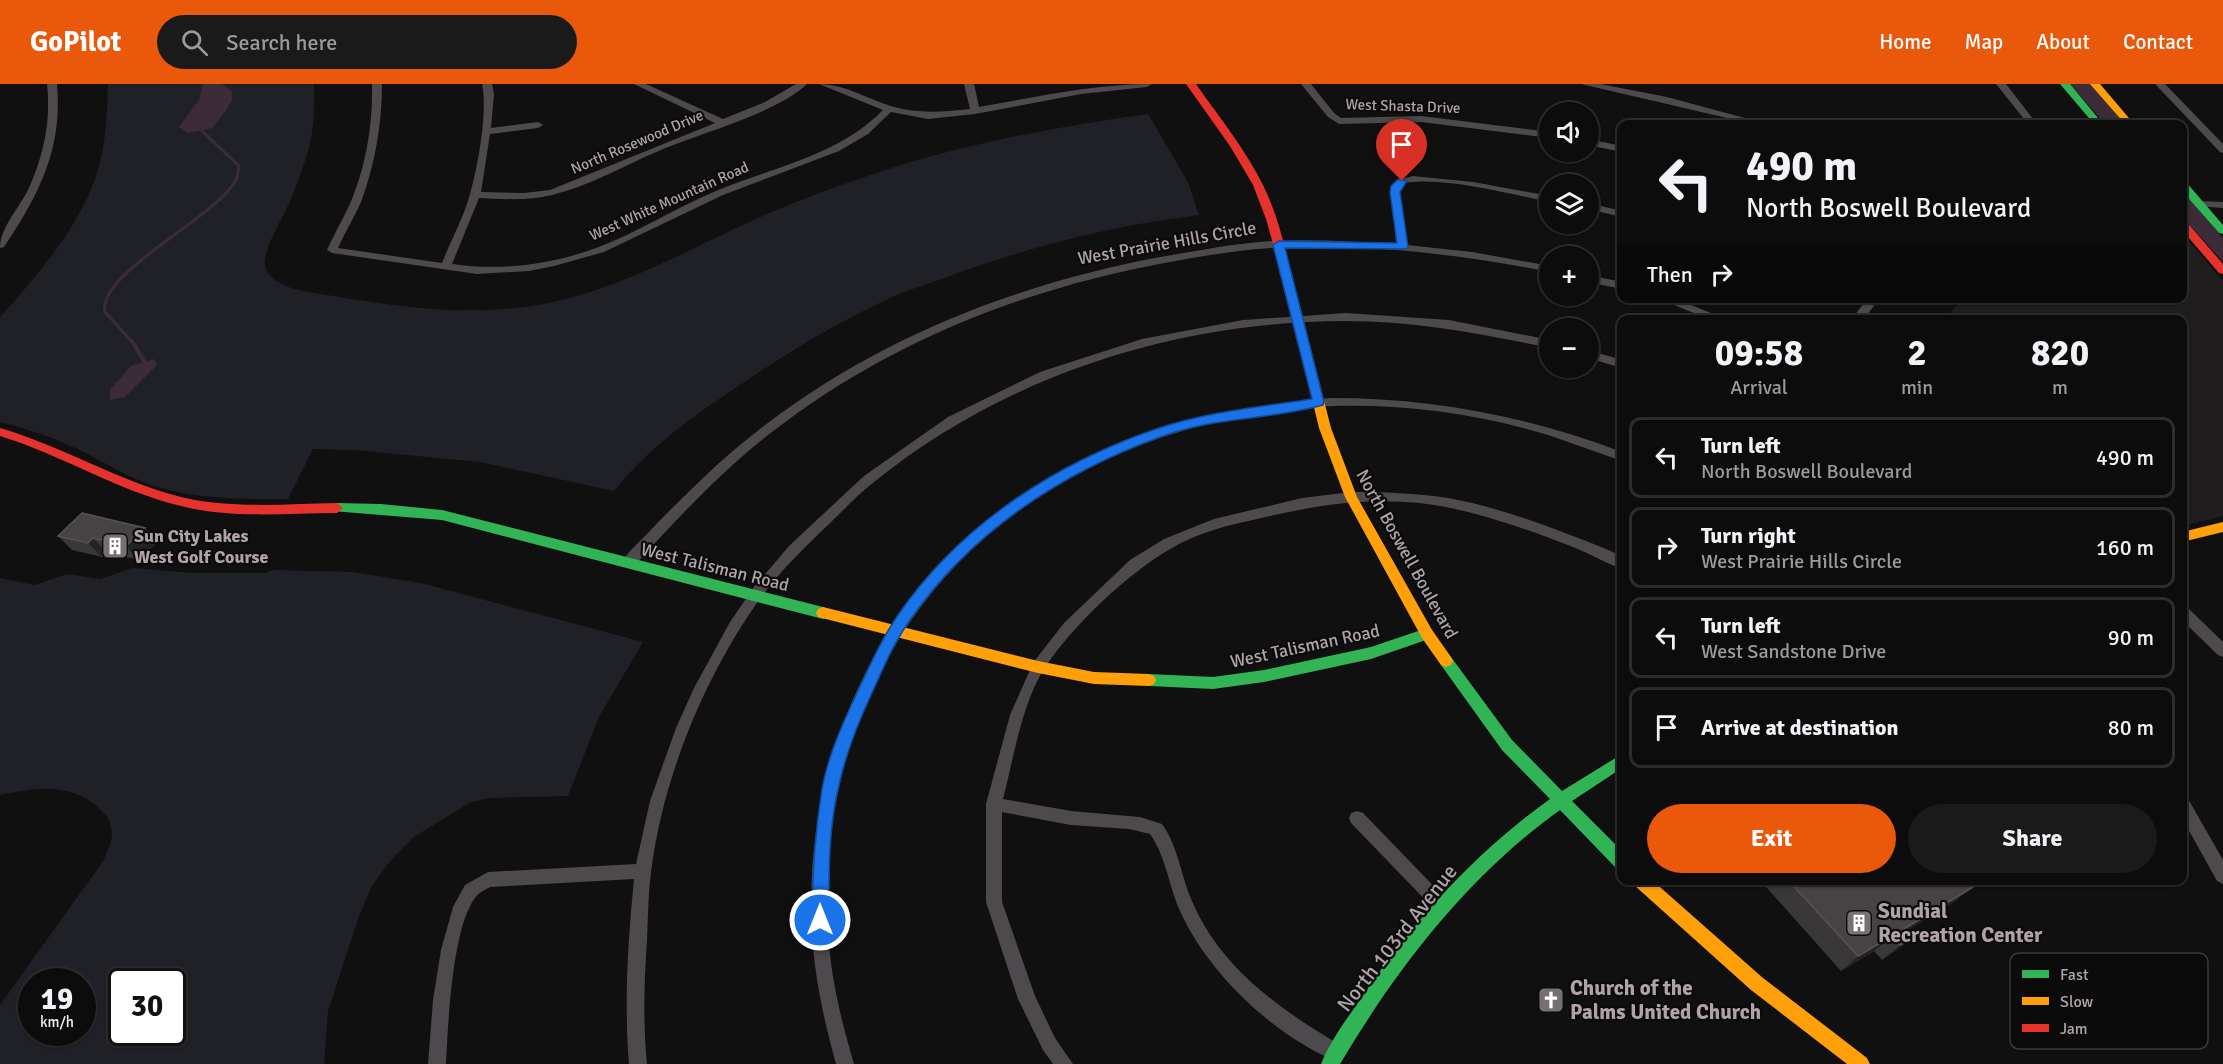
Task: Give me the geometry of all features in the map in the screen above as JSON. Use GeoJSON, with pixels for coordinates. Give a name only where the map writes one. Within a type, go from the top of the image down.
{"type":"FeatureCollection","features":[{"type":"Feature","properties":{"kind":"street"},"geometry":{"type":"LineString","coordinates":[[0,245],[30,195],[46,159],[55,116],[52,84]]}},
{"type":"Feature","properties":{"kind":"street","name":"West White Mountain Road"},"geometry":{"type":"LineString","coordinates":[[377,84],[378,102],[365,168],[355,203],[332,250],[477,271],[529,268],[600,250],[719,193],[836,149],[854,140],[874,125],[889,109]]}},
{"type":"Feature","properties":{"kind":"street"},"geometry":{"type":"LineString","coordinates":[[445,268],[475,195],[486,132],[488,84]]}},
{"type":"Feature","properties":{"kind":"street"},"geometry":{"type":"LineString","coordinates":[[639,84],[723,123]]}},
{"type":"Feature","properties":{"kind":"street","name":"North Rosewood Drive"},"geometry":{"type":"LineString","coordinates":[[475,195],[527,196],[551,192],[660,146],[777,101],[802,84]]}},
{"type":"Feature","properties":{"kind":"street"},"geometry":{"type":"LineString","coordinates":[[824,84],[889,109],[928,116],[975,111],[1080,88],[1147,84]]}},
{"type":"Feature","properties":{"kind":"street"},"geometry":{"type":"LineString","coordinates":[[969,84],[975,111]]}},
{"type":"Feature","properties":{"kind":"street","name":"North Boswell Boulevard"},"geometry":{"type":"LineString","coordinates":[[1191,84],[1232,142],[1258,186],[1279,245],[1325,428],[1351,497],[1427,634],[1507,745],[1617,858]]}},
{"type":"Feature","properties":{"kind":"street","name":"West Shasta Drive"},"geometry":{"type":"LineString","coordinates":[[1306,84],[1331,115],[1339,120],[1421,119],[1539,134]]}},
{"type":"Feature","properties":{"kind":"street"},"geometry":{"type":"LineString","coordinates":[[1586,84],[1667,100],[1746,120]]}},
{"type":"Feature","properties":{"kind":"street"},"geometry":{"type":"LineString","coordinates":[[2001,84],[2030,120]]}},
{"type":"Feature","properties":{"kind":"street"},"geometry":{"type":"LineString","coordinates":[[2065,84],[2096,120]]}},
{"type":"Feature","properties":{"kind":"street"},"geometry":{"type":"LineString","coordinates":[[2095,84],[2126,120]]}},
{"type":"Feature","properties":{"kind":"street"},"geometry":{"type":"LineString","coordinates":[[2160,84],[2223,150]]}},
{"type":"Feature","properties":{"kind":"street"},"geometry":{"type":"LineString","coordinates":[[486,132],[538,125]]}},
{"type":"Feature","properties":{"kind":"street"},"geometry":{"type":"LineString","coordinates":[[1599,144],[1617,148]]}},
{"type":"Feature","properties":{"kind":"street"},"geometry":{"type":"LineString","coordinates":[[1402,247],[1395,192],[1396,186],[1402,181],[1417,179],[1539,196]]}},
{"type":"Feature","properties":{"kind":"street"},"geometry":{"type":"LineString","coordinates":[[2187,190],[2223,231]]}},
{"type":"Feature","properties":{"kind":"street"},"geometry":{"type":"LineString","coordinates":[[2200,204],[2223,205]]}},
{"type":"Feature","properties":{"kind":"street"},"geometry":{"type":"LineString","coordinates":[[1599,209],[1617,213]]}},
{"type":"Feature","properties":{"kind":"street"},"geometry":{"type":"LineString","coordinates":[[2187,229],[2223,271]]}},
{"type":"Feature","properties":{"kind":"street","name":"West Prairie Hills Circle"},"geometry":{"type":"LineString","coordinates":[[628,563],[690,497],[738,452],[826,387],[909,340],[996,303],[1047,286],[1129,266],[1279,245],[1402,247],[1485,257],[1539,267]]}},
{"type":"Feature","properties":{"kind":"street"},"geometry":{"type":"LineString","coordinates":[[1599,281],[1617,285]]}},
{"type":"Feature","properties":{"kind":"street"},"geometry":{"type":"LineString","coordinates":[[1676,303],[1709,315]]}},
{"type":"Feature","properties":{"kind":"street"},"geometry":{"type":"LineString","coordinates":[[1860,315],[1870,303]]}},
{"type":"Feature","properties":{"kind":"street"},"geometry":{"type":"LineString","coordinates":[[638,1064],[633,1019],[643,871],[656,809],[686,723],[718,655],[755,596],[813,529],[855,489],[904,450],[972,408],[1056,370],[1122,348],[1232,324],[1297,318],[1378,318],[1456,326],[1539,342]]}},
{"type":"Feature","properties":{"kind":"street"},"geometry":{"type":"LineString","coordinates":[[1599,357],[1617,363]]}},
{"type":"Feature","properties":{"kind":"street"},"geometry":{"type":"LineString","coordinates":[[845,1064],[826,987],[820,939],[820,862],[830,787],[844,739],[883,652],[896,631],[928,586],[964,548],[1000,517],[1044,486],[1084,463],[1149,436],[1202,421],[1318,402],[1406,404],[1461,410],[1525,424],[1588,443],[1617,455]]}},
{"type":"Feature","properties":{"kind":"street","name":"West Talisman Road"},"geometry":{"type":"LineString","coordinates":[[0,432],[38,444],[119,482],[182,502],[212,507],[381,509],[442,515],[1038,667],[1094,678],[1213,683],[1264,676],[1371,652],[1427,634]]}},
{"type":"Feature","properties":{"kind":"street"},"geometry":{"type":"LineString","coordinates":[[1064,1064],[1049,1044],[1027,999],[994,902],[994,804],[1017,715],[1038,667],[1069,627],[1127,572],[1169,543],[1214,524],[1302,503],[1351,497],[1400,497],[1449,503],[1531,525],[1617,561]]}},
{"type":"Feature","properties":{"kind":"street"},"geometry":{"type":"LineString","coordinates":[[2187,536],[2223,527]]}},
{"type":"Feature","properties":{"kind":"street"},"geometry":{"type":"LineString","coordinates":[[2187,616],[2223,651]]}},
{"type":"Feature","properties":{"kind":"street","name":"North 103rd Avenue"},"geometry":{"type":"LineString","coordinates":[[1333,1058],[1372,997],[1470,876],[1560,800],[1617,763]]}},
{"type":"Feature","properties":{"kind":"street"},"geometry":{"type":"LineString","coordinates":[[994,804],[1069,818],[1143,824],[1156,829],[1164,839],[1173,876],[1188,912],[1226,971],[1270,1012],[1333,1058]]}},
{"type":"Feature","properties":{"kind":"street"},"geometry":{"type":"LineString","coordinates":[[2187,811],[2223,876]]}},
{"type":"Feature","properties":{"kind":"street"},"geometry":{"type":"LineString","coordinates":[[1357,818],[1443,907]]}},
{"type":"Feature","properties":{"kind":"street"},"geometry":{"type":"LineString","coordinates":[[437,1064],[446,967],[460,909],[470,890],[488,880],[643,871]]}},
{"type":"Feature","properties":{"kind":"street"},"geometry":{"type":"LineString","coordinates":[[1646,885],[1739,969],[1861,1064]]}},
{"type":"Feature","properties":{"kind":"shaded area"},"geometry":{"type":"Polygon","coordinates":[[[108,84],[314,84],[314,118],[308,151],[294,193],[270,242],[265,266],[276,280],[295,289],[405,306],[452,310],[500,309],[524,307],[582,295],[636,275],[799,201],[895,167],[957,149],[1020,135],[1148,114],[1188,182],[1199,215],[1133,225],[1035,248],[971,268],[891,298],[813,338],[710,406],[659,444],[614,491],[480,462],[354,450],[313,449],[288,499],[197,495],[143,482],[66,444],[33,431],[0,422],[0,317],[55,251],[79,215],[88,196],[102,154],[108,84]]]}},
{"type":"Feature","properties":{"kind":"shaded area"},"geometry":{"type":"Polygon","coordinates":[[[203,84],[222,84],[232,92],[232,100],[212,128],[189,133],[179,127],[199,100],[203,84]]]}},
{"type":"Feature","properties":{"kind":"shaded area"},"geometry":{"type":"Polygon","coordinates":[[[2070,84],[2091,84],[2122,120],[2102,120],[2070,84]]]}},
{"type":"Feature","properties":{"kind":"shaded area"},"geometry":{"type":"Polygon","coordinates":[[[2187,197],[2223,238],[2223,262],[2187,222],[2187,197]]]}},
{"type":"Feature","properties":{"kind":"shaded area"},"geometry":{"type":"Polygon","coordinates":[[[2187,239],[2223,281],[2223,516],[2187,525],[2187,315],[1949,315],[1959,303],[2187,303],[2187,239]]]}},
{"type":"Feature","properties":{"kind":"shaded area"},"geometry":{"type":"Polygon","coordinates":[[[154,359],[157,365],[125,397],[110,400],[110,390],[131,366],[154,359]]]}},
{"type":"Feature","properties":{"kind":"shaded area"},"geometry":{"type":"Polygon","coordinates":[[[133,568],[193,573],[266,573],[272,570],[353,572],[421,583],[643,642],[599,717],[568,796],[488,798],[469,803],[414,837],[390,861],[372,886],[359,916],[328,1011],[324,1064],[0,1064],[0,1005],[18,980],[18,1046],[96,1046],[96,968],[27,968],[104,860],[112,834],[110,823],[100,809],[78,794],[40,789],[0,795],[0,578],[35,585],[67,574],[100,579],[133,568]]]}},
{"type":"Feature","properties":{"kind":"building"},"geometry":{"type":"Polygon","coordinates":[[[82,513],[145,528],[126,546],[93,538],[88,543],[58,536],[82,513]]]}},
{"type":"Feature","properties":{"kind":"building","name":"Sundial Recreation Center"},"geometry":{"type":"Polygon","coordinates":[[[1793,885],[1971,885],[1973,887],[1904,929],[1912,938],[1900,945],[1892,936],[1858,956],[1793,885]]]}},
{"type":"Feature","properties":{"kind":"waterway"},"geometry":{"type":"LineString","coordinates":[[133,343],[105,312],[108,297],[120,280],[138,263],[207,210],[225,194],[237,178],[239,166],[202,131],[203,127]]}},
{"type":"Feature","properties":{"kind":"waterway"},"geometry":{"type":"LineString","coordinates":[[132,341],[144,361]]}},
{"type":"Feature","properties":{"kind":"traffic: fast"},"geometry":{"type":"LineString","coordinates":[[2065,84],[2096,120]]}},
{"type":"Feature","properties":{"kind":"traffic: fast"},"geometry":{"type":"LineString","coordinates":[[2187,190],[2223,231]]}},
{"type":"Feature","properties":{"kind":"traffic: fast"},"geometry":{"type":"LineString","coordinates":[[337,508],[381,509],[442,515],[823,613]]}},
{"type":"Feature","properties":{"kind":"traffic: fast"},"geometry":{"type":"LineString","coordinates":[[1149,680],[1213,683],[1264,676],[1371,653],[1427,634]]}},
{"type":"Feature","properties":{"kind":"traffic: fast"},"geometry":{"type":"LineString","coordinates":[[1446,661],[1507,745],[1617,858]]}},
{"type":"Feature","properties":{"kind":"traffic: fast"},"geometry":{"type":"LineString","coordinates":[[1330,1064],[1401,957],[1463,883],[1534,820],[1617,763]]}},
{"type":"Feature","properties":{"kind":"traffic: slow"},"geometry":{"type":"LineString","coordinates":[[2095,84],[2126,120]]}},
{"type":"Feature","properties":{"kind":"traffic: slow"},"geometry":{"type":"LineString","coordinates":[[1288,279],[1325,428],[1351,497],[1427,634],[1446,661]]}},
{"type":"Feature","properties":{"kind":"traffic: slow"},"geometry":{"type":"LineString","coordinates":[[2187,536],[2223,527]]}},
{"type":"Feature","properties":{"kind":"traffic: slow"},"geometry":{"type":"LineString","coordinates":[[823,613],[1038,667],[1094,678],[1149,680]]}},
{"type":"Feature","properties":{"kind":"traffic: slow"},"geometry":{"type":"LineString","coordinates":[[1646,885],[1757,984],[1861,1064]]}},
{"type":"Feature","properties":{"kind":"traffic: jam"},"geometry":{"type":"LineString","coordinates":[[1191,84],[1235,146],[1258,185],[1272,219],[1288,279]]}},
{"type":"Feature","properties":{"kind":"traffic: jam"},"geometry":{"type":"LineString","coordinates":[[2187,229],[2223,271]]}},
{"type":"Feature","properties":{"kind":"traffic: jam"},"geometry":{"type":"LineString","coordinates":[[0,432],[46,448],[135,487],[182,502],[239,509],[337,508]]}},
{"type":"Feature","properties":{"kind":"place","name":"Sun City Lakes West Golf Course"},"geometry":{"type":"Point","coordinates":[115,546]}},
{"type":"Feature","properties":{"kind":"place","name":"Sundial Recreation Center"},"geometry":{"type":"Point","coordinates":[1859,923]}},
{"type":"Feature","properties":{"kind":"place","name":"Church of the Palms United Church"},"geometry":{"type":"Point","coordinates":[1551,1000]}},
{"type":"Feature","properties":{"kind":"route"},"geometry":{"type":"LineString","coordinates":[[820,920],[820,862],[830,787],[844,739],[883,652],[903,619],[928,586],[964,548],[1000,517],[1044,486],[1084,463],[1116,448],[1160,432],[1202,421],[1318,402],[1279,245],[1402,247],[1395,192],[1396,186],[1402,181]]}}]}
